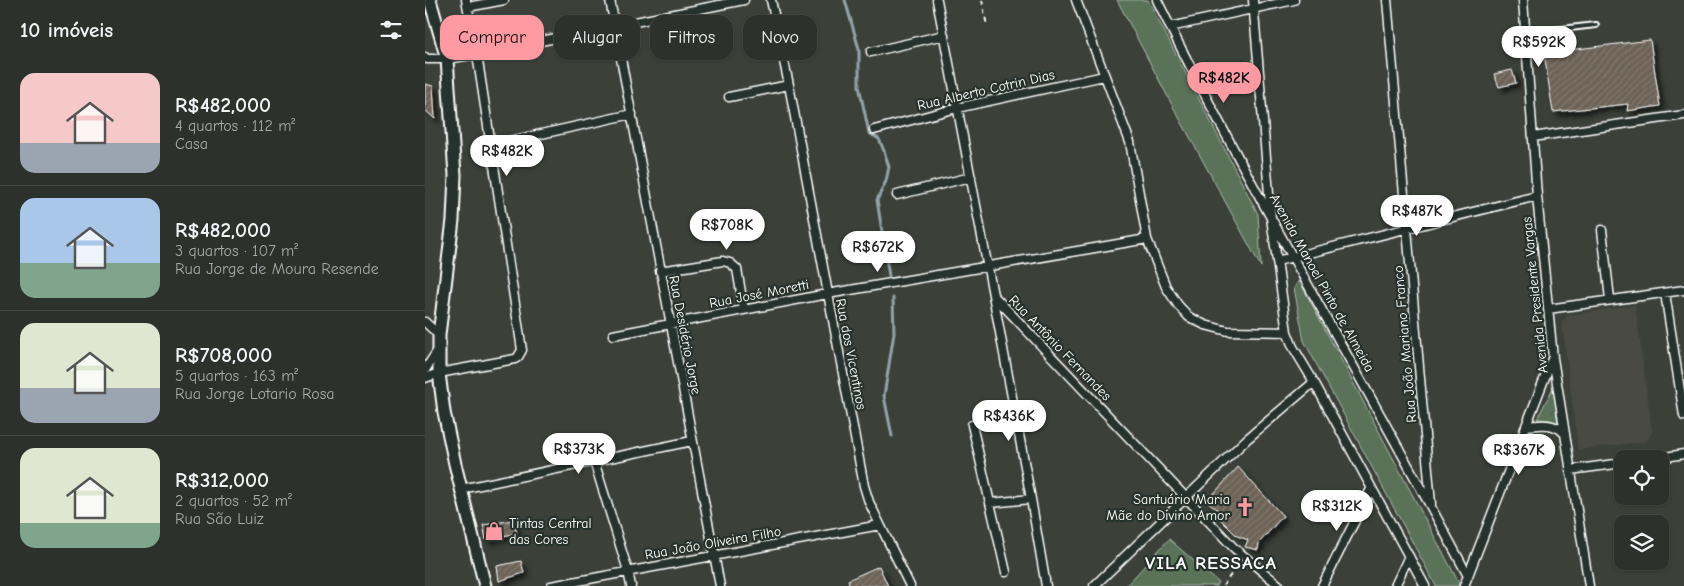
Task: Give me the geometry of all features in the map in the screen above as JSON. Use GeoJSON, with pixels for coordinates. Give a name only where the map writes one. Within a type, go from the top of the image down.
{"type":"FeatureCollection","features":[{"type":"Feature","properties":{"kind":"main road"},"geometry":{"type":"LineString","coordinates":[[430,0],[440,35]]}},
{"type":"Feature","properties":{"kind":"main road"},"geometry":{"type":"LineString","coordinates":[[447,60],[455,175],[453,220],[439,335],[439,373],[444,412],[485,586]]}},
{"type":"Feature","properties":{"kind":"street"},"geometry":{"type":"LineString","coordinates":[[467,4],[504,0]]}},
{"type":"Feature","properties":{"kind":"street","name":"Rua Desidério Jorge"},"geometry":{"type":"LineString","coordinates":[[610,0],[613,15]]}},
{"type":"Feature","properties":{"kind":"street"},"geometry":{"type":"LineString","coordinates":[[640,22],[744,0]]}},
{"type":"Feature","properties":{"kind":"street","name":"Rua dos Vicentinos"},"geometry":{"type":"LineString","coordinates":[[771,0],[789,85],[862,478],[869,502],[910,586]]}},
{"type":"Feature","properties":{"kind":"street","name":"Rua Antônio Fernandes"},"geometry":{"type":"LineString","coordinates":[[937,0],[993,295],[1243,557],[1280,586]]}},
{"type":"Feature","properties":{"kind":"street"},"geometry":{"type":"LineString","coordinates":[[1076,0],[1130,142],[1147,239],[1166,287],[1177,305],[1189,317],[1205,325],[1228,331],[1287,332]]}},
{"type":"Feature","properties":{"kind":"street","name":"Avenida Manoel Pinto de Almeida"},"geometry":{"type":"LineString","coordinates":[[1157,0],[1271,218],[1468,576]]}},
{"type":"Feature","properties":{"kind":"street"},"geometry":{"type":"LineString","coordinates":[[1170,27],[1253,4],[1294,0]]}},
{"type":"Feature","properties":{"kind":"street","name":"Rua João Mariano Franco"},"geometry":{"type":"LineString","coordinates":[[1387,0],[1431,506]]}},
{"type":"Feature","properties":{"kind":"street","name":"Avenida Presidente Vargas"},"geometry":{"type":"LineString","coordinates":[[1523,0],[1537,196],[1553,358],[1563,432],[1589,586]]}},
{"type":"Feature","properties":{"kind":"street"},"geometry":{"type":"LineString","coordinates":[[1253,4],[1271,218],[1287,332],[1293,347],[1425,586]]}},
{"type":"Feature","properties":{"kind":"street"},"geometry":{"type":"LineString","coordinates":[[871,52],[944,35]]}},
{"type":"Feature","properties":{"kind":"street"},"geometry":{"type":"LineString","coordinates":[[426,59],[440,59]]}},
{"type":"Feature","properties":{"kind":"street"},"geometry":{"type":"LineString","coordinates":[[425,378],[439,373],[515,359],[523,350],[478,60]]}},
{"type":"Feature","properties":{"kind":"street","name":"Rua Desidério Jorge"},"geometry":{"type":"LineString","coordinates":[[621,60],[720,586]]}},
{"type":"Feature","properties":{"kind":"street","name":"Rua Alberto Cotrin Dias"},"geometry":{"type":"LineString","coordinates":[[874,130],[957,108],[1104,76]]}},
{"type":"Feature","properties":{"kind":"street"},"geometry":{"type":"LineString","coordinates":[[729,97],[789,85]]}},
{"type":"Feature","properties":{"kind":"street"},"geometry":{"type":"LineString","coordinates":[[491,144],[632,114]]}},
{"type":"Feature","properties":{"kind":"street"},"geometry":{"type":"LineString","coordinates":[[1533,137],[1684,115]]}},
{"type":"Feature","properties":{"kind":"street"},"geometry":{"type":"LineString","coordinates":[[897,195],[971,177]]}},
{"type":"Feature","properties":{"kind":"street"},"geometry":{"type":"LineString","coordinates":[[1277,261],[1537,196]]}},
{"type":"Feature","properties":{"kind":"street"},"geometry":{"type":"LineString","coordinates":[[1602,230],[1610,299]]}},
{"type":"Feature","properties":{"kind":"street","name":"Rua José Moretti"},"geometry":{"type":"LineString","coordinates":[[613,335],[827,294],[1147,239]]}},
{"type":"Feature","properties":{"kind":"street"},"geometry":{"type":"LineString","coordinates":[[660,271],[723,261],[730,263],[737,269],[744,310]]}},
{"type":"Feature","properties":{"kind":"street"},"geometry":{"type":"LineString","coordinates":[[1548,309],[1684,290]]}},
{"type":"Feature","properties":{"kind":"street"},"geometry":{"type":"LineString","coordinates":[[1665,294],[1684,416]]}},
{"type":"Feature","properties":{"kind":"street"},"geometry":{"type":"LineString","coordinates":[[993,295],[1031,499],[1045,586]]}},
{"type":"Feature","properties":{"kind":"street"},"geometry":{"type":"LineString","coordinates":[[425,322],[439,335]]}},
{"type":"Feature","properties":{"kind":"street"},"geometry":{"type":"LineString","coordinates":[[425,370],[438,350]]}},
{"type":"Feature","properties":{"kind":"street"},"geometry":{"type":"LineString","coordinates":[[1464,586],[1553,358]]}},
{"type":"Feature","properties":{"kind":"street"},"geometry":{"type":"LineString","coordinates":[[1094,586],[1247,439],[1313,382]]}},
{"type":"Feature","properties":{"kind":"street"},"geometry":{"type":"LineString","coordinates":[[1526,426],[1548,424],[1556,426],[1563,432]]}},
{"type":"Feature","properties":{"kind":"street"},"geometry":{"type":"LineString","coordinates":[[972,425],[1006,572]]}},
{"type":"Feature","properties":{"kind":"street"},"geometry":{"type":"LineString","coordinates":[[461,489],[692,441]]}},
{"type":"Feature","properties":{"kind":"street"},"geometry":{"type":"LineString","coordinates":[[1669,456],[1684,454]]}},
{"type":"Feature","properties":{"kind":"street"},"geometry":{"type":"LineString","coordinates":[[594,461],[631,586]]}},
{"type":"Feature","properties":{"kind":"street"},"geometry":{"type":"LineString","coordinates":[[1570,470],[1614,464]]}},
{"type":"Feature","properties":{"kind":"street"},"geometry":{"type":"LineString","coordinates":[[1322,586],[1371,489]]}},
{"type":"Feature","properties":{"kind":"street"},"geometry":{"type":"LineString","coordinates":[[990,503],[1031,499]]}},
{"type":"Feature","properties":{"kind":"street","name":"Rua João Oliveira Filho"},"geometry":{"type":"LineString","coordinates":[[551,586],[880,525]]}},
{"type":"Feature","properties":{"kind":"street"},"geometry":{"type":"LineString","coordinates":[[1395,586],[1409,556]]}},
{"type":"Feature","properties":{"kind":"lane"},"geometry":{"type":"LineString","coordinates":[[1526,33],[1596,25]]}},
{"type":"Feature","properties":{"kind":"path"},"geometry":{"type":"LineString","coordinates":[[982,0],[987,26]]}},
{"type":"Feature","properties":{"kind":"path"},"geometry":{"type":"LineString","coordinates":[[1223,586],[1243,557]]}},
{"type":"Feature","properties":{"kind":"shaded area"},"geometry":{"type":"Polygon","coordinates":[[[1635,305],[1652,431],[1647,441],[1578,450],[1562,322],[1569,315],[1635,305]]]}},
{"type":"Feature","properties":{"kind":"green space"},"geometry":{"type":"Polygon","coordinates":[[[1117,0],[1148,0],[1258,214],[1261,267],[1170,101],[1117,0]]]}},
{"type":"Feature","properties":{"kind":"green space"},"geometry":{"type":"Polygon","coordinates":[[[1299,280],[1459,583],[1458,586],[1436,586],[1304,341],[1294,288],[1299,280]]]}},
{"type":"Feature","properties":{"kind":"green space"},"geometry":{"type":"Polygon","coordinates":[[[1554,386],[1558,424],[1550,420],[1537,419],[1554,386]]]}},
{"type":"Feature","properties":{"kind":"green space"},"geometry":{"type":"Polygon","coordinates":[[[1169,539],[1219,583],[1216,586],[1126,586],[1169,539]]]}},
{"type":"Feature","properties":{"kind":"building"},"geometry":{"type":"Polygon","coordinates":[[[1650,40],[1660,106],[1627,111],[1628,104],[1553,112],[1544,53],[1650,40]]]}},
{"type":"Feature","properties":{"kind":"building"},"geometry":{"type":"Polygon","coordinates":[[[1512,70],[1516,83],[1499,87],[1494,74],[1512,70]]]}},
{"type":"Feature","properties":{"kind":"building"},"geometry":{"type":"Polygon","coordinates":[[[425,84],[433,86],[435,119],[425,110],[425,84]]]}},
{"type":"Feature","properties":{"kind":"building","name":"Santuário Maria Mãe do Divino Amor"},"geometry":{"type":"Polygon","coordinates":[[[1238,467],[1283,516],[1259,543],[1258,550],[1245,547],[1248,540],[1237,536],[1220,519],[1222,513],[1207,501],[1238,467]]]}},
{"type":"Feature","properties":{"kind":"building"},"geometry":{"type":"Polygon","coordinates":[[[513,520],[517,533],[486,540],[483,525],[513,520]]]}},
{"type":"Feature","properties":{"kind":"building"},"geometry":{"type":"Polygon","coordinates":[[[521,561],[524,573],[499,581],[497,566],[521,561]]]}},
{"type":"Feature","properties":{"kind":"building"},"geometry":{"type":"Polygon","coordinates":[[[879,566],[888,586],[850,586],[848,580],[879,566]]]}},
{"type":"Feature","properties":{"kind":"waterway"},"geometry":{"type":"LineString","coordinates":[[845,0],[859,49],[859,86],[869,133],[879,139],[889,167],[886,181],[877,200],[889,276]]}},
{"type":"Feature","properties":{"kind":"waterway"},"geometry":{"type":"LineString","coordinates":[[892,436],[884,396],[894,333],[893,298]]}},
{"type":"Feature","properties":{"kind":"place","name":"Santuário Maria Mãe do Divino Amor"},"geometry":{"type":"Point","coordinates":[1245,507]}},
{"type":"Feature","properties":{"kind":"place","name":"Tintas Central das Cores"},"geometry":{"type":"Point","coordinates":[494,531]}},
{"type":"Feature","properties":{"kind":"district","name":"VILA RESSACA"},"geometry":{"type":"Point","coordinates":[1211,563]}}]}
